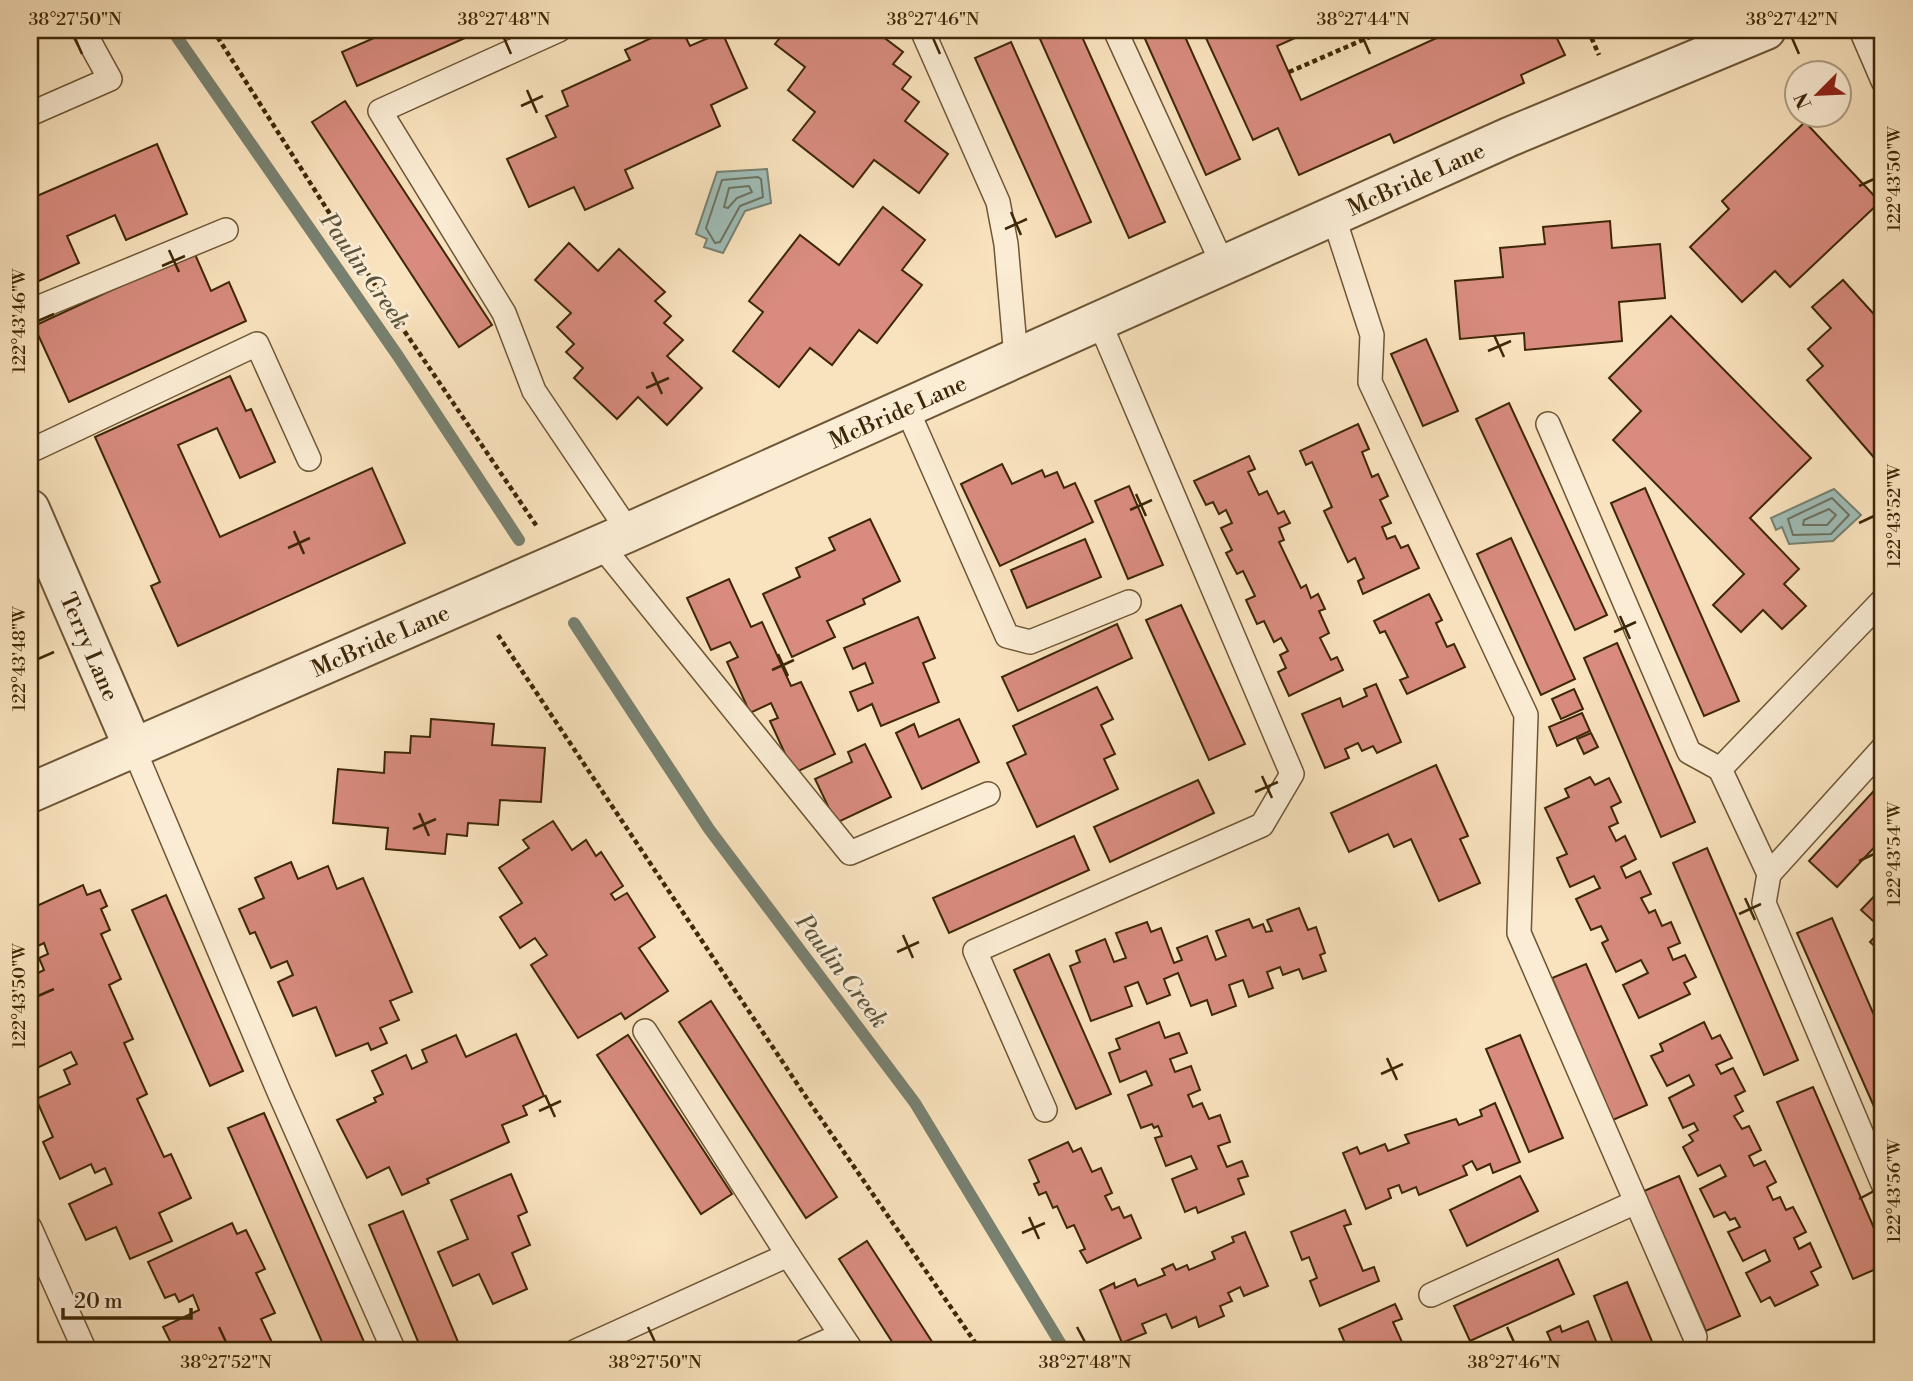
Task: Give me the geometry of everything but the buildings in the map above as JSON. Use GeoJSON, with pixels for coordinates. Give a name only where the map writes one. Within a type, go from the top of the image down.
{"type":"FeatureCollection","features":[{"type":"Feature","properties":{"kind":"street","name":"McBride Lane"},"geometry":{"type":"LineString","coordinates":[[30,793],[615,538],[1508,137],[1766,30]]}},
{"type":"Feature","properties":{"kind":"street","name":"Terry Lane"},"geometry":{"type":"LineString","coordinates":[[30,509],[133,747]]}},
{"type":"Feature","properties":{"kind":"lane"},"geometry":{"type":"LineString","coordinates":[[30,114],[110,79],[83,30]]}},
{"type":"Feature","properties":{"kind":"lane"},"geometry":{"type":"LineString","coordinates":[[559,30],[380,111],[504,313],[534,391],[615,538],[850,853],[988,794]]}},
{"type":"Feature","properties":{"kind":"lane"},"geometry":{"type":"LineString","coordinates":[[922,30],[998,202],[1006,244],[1016,358]]}},
{"type":"Feature","properties":{"kind":"lane"},"geometry":{"type":"LineString","coordinates":[[1115,30],[1223,265]]}},
{"type":"Feature","properties":{"kind":"lane"},"geometry":{"type":"LineString","coordinates":[[1861,30],[1883,81]]}},
{"type":"Feature","properties":{"kind":"lane"},"geometry":{"type":"LineString","coordinates":[[1333,215],[1372,335],[1370,382],[1527,715],[1519,933],[1695,1337]]}},
{"type":"Feature","properties":{"kind":"lane"},"geometry":{"type":"LineString","coordinates":[[30,311],[226,230]]}},
{"type":"Feature","properties":{"kind":"lane"},"geometry":{"type":"LineString","coordinates":[[1045,1110],[975,951],[1262,825],[1292,774],[1099,321]]}},
{"type":"Feature","properties":{"kind":"lane"},"geometry":{"type":"LineString","coordinates":[[30,451],[257,344],[309,459]]}},
{"type":"Feature","properties":{"kind":"lane"},"geometry":{"type":"LineString","coordinates":[[906,407],[1007,636],[1030,642],[1129,602]]}},
{"type":"Feature","properties":{"kind":"lane"},"geometry":{"type":"LineString","coordinates":[[1548,424],[1689,752],[1720,769],[1769,874]]}},
{"type":"Feature","properties":{"kind":"lane"},"geometry":{"type":"LineString","coordinates":[[1720,769],[1883,600]]}},
{"type":"Feature","properties":{"kind":"lane"},"geometry":{"type":"LineString","coordinates":[[133,747],[279,1093],[394,1351]]}},
{"type":"Feature","properties":{"kind":"lane"},"geometry":{"type":"LineString","coordinates":[[1883,748],[1769,874],[1764,903],[1883,1184]]}},
{"type":"Feature","properties":{"kind":"lane"},"geometry":{"type":"LineString","coordinates":[[645,1031],[846,1343],[805,1351]]}},
{"type":"Feature","properties":{"kind":"lane"},"geometry":{"type":"LineString","coordinates":[[1431,1295],[1636,1202]]}},
{"type":"Feature","properties":{"kind":"lane"},"geometry":{"type":"LineString","coordinates":[[30,1228],[85,1351]]}},
{"type":"Feature","properties":{"kind":"lane"},"geometry":{"type":"LineString","coordinates":[[576,1351],[789,1255]]}},
{"type":"Feature","properties":{"kind":"path"},"geometry":{"type":"LineString","coordinates":[[213,30],[405,332],[559,562]]}},
{"type":"Feature","properties":{"kind":"path"},"geometry":{"type":"LineString","coordinates":[[1289,72],[1373,32],[1386,30]]}},
{"type":"Feature","properties":{"kind":"path"},"geometry":{"type":"LineString","coordinates":[[1588,30],[1601,61]]}},
{"type":"Feature","properties":{"kind":"path"},"geometry":{"type":"LineString","coordinates":[[474,599],[801,1089],[981,1351]]}},
{"type":"Feature","properties":{"kind":"water"},"geometry":{"type":"Polygon","coordinates":[[[767,169],[771,203],[745,211],[723,253],[704,247],[707,239],[696,234],[717,172],[767,169]]]}},
{"type":"Feature","properties":{"kind":"water"},"geometry":{"type":"Polygon","coordinates":[[[1834,489],[1861,515],[1833,541],[1789,544],[1782,527],[1776,530],[1771,518],[1834,489]]]}},
{"type":"Feature","properties":{"kind":"waterway","name":"Paulin Creek"},"geometry":{"type":"LineString","coordinates":[[172,30],[398,356],[519,540]]}},
{"type":"Feature","properties":{"kind":"waterway","name":"Paulin Creek"},"geometry":{"type":"LineString","coordinates":[[574,623],[709,829],[915,1103],[1065,1351]]}}]}
